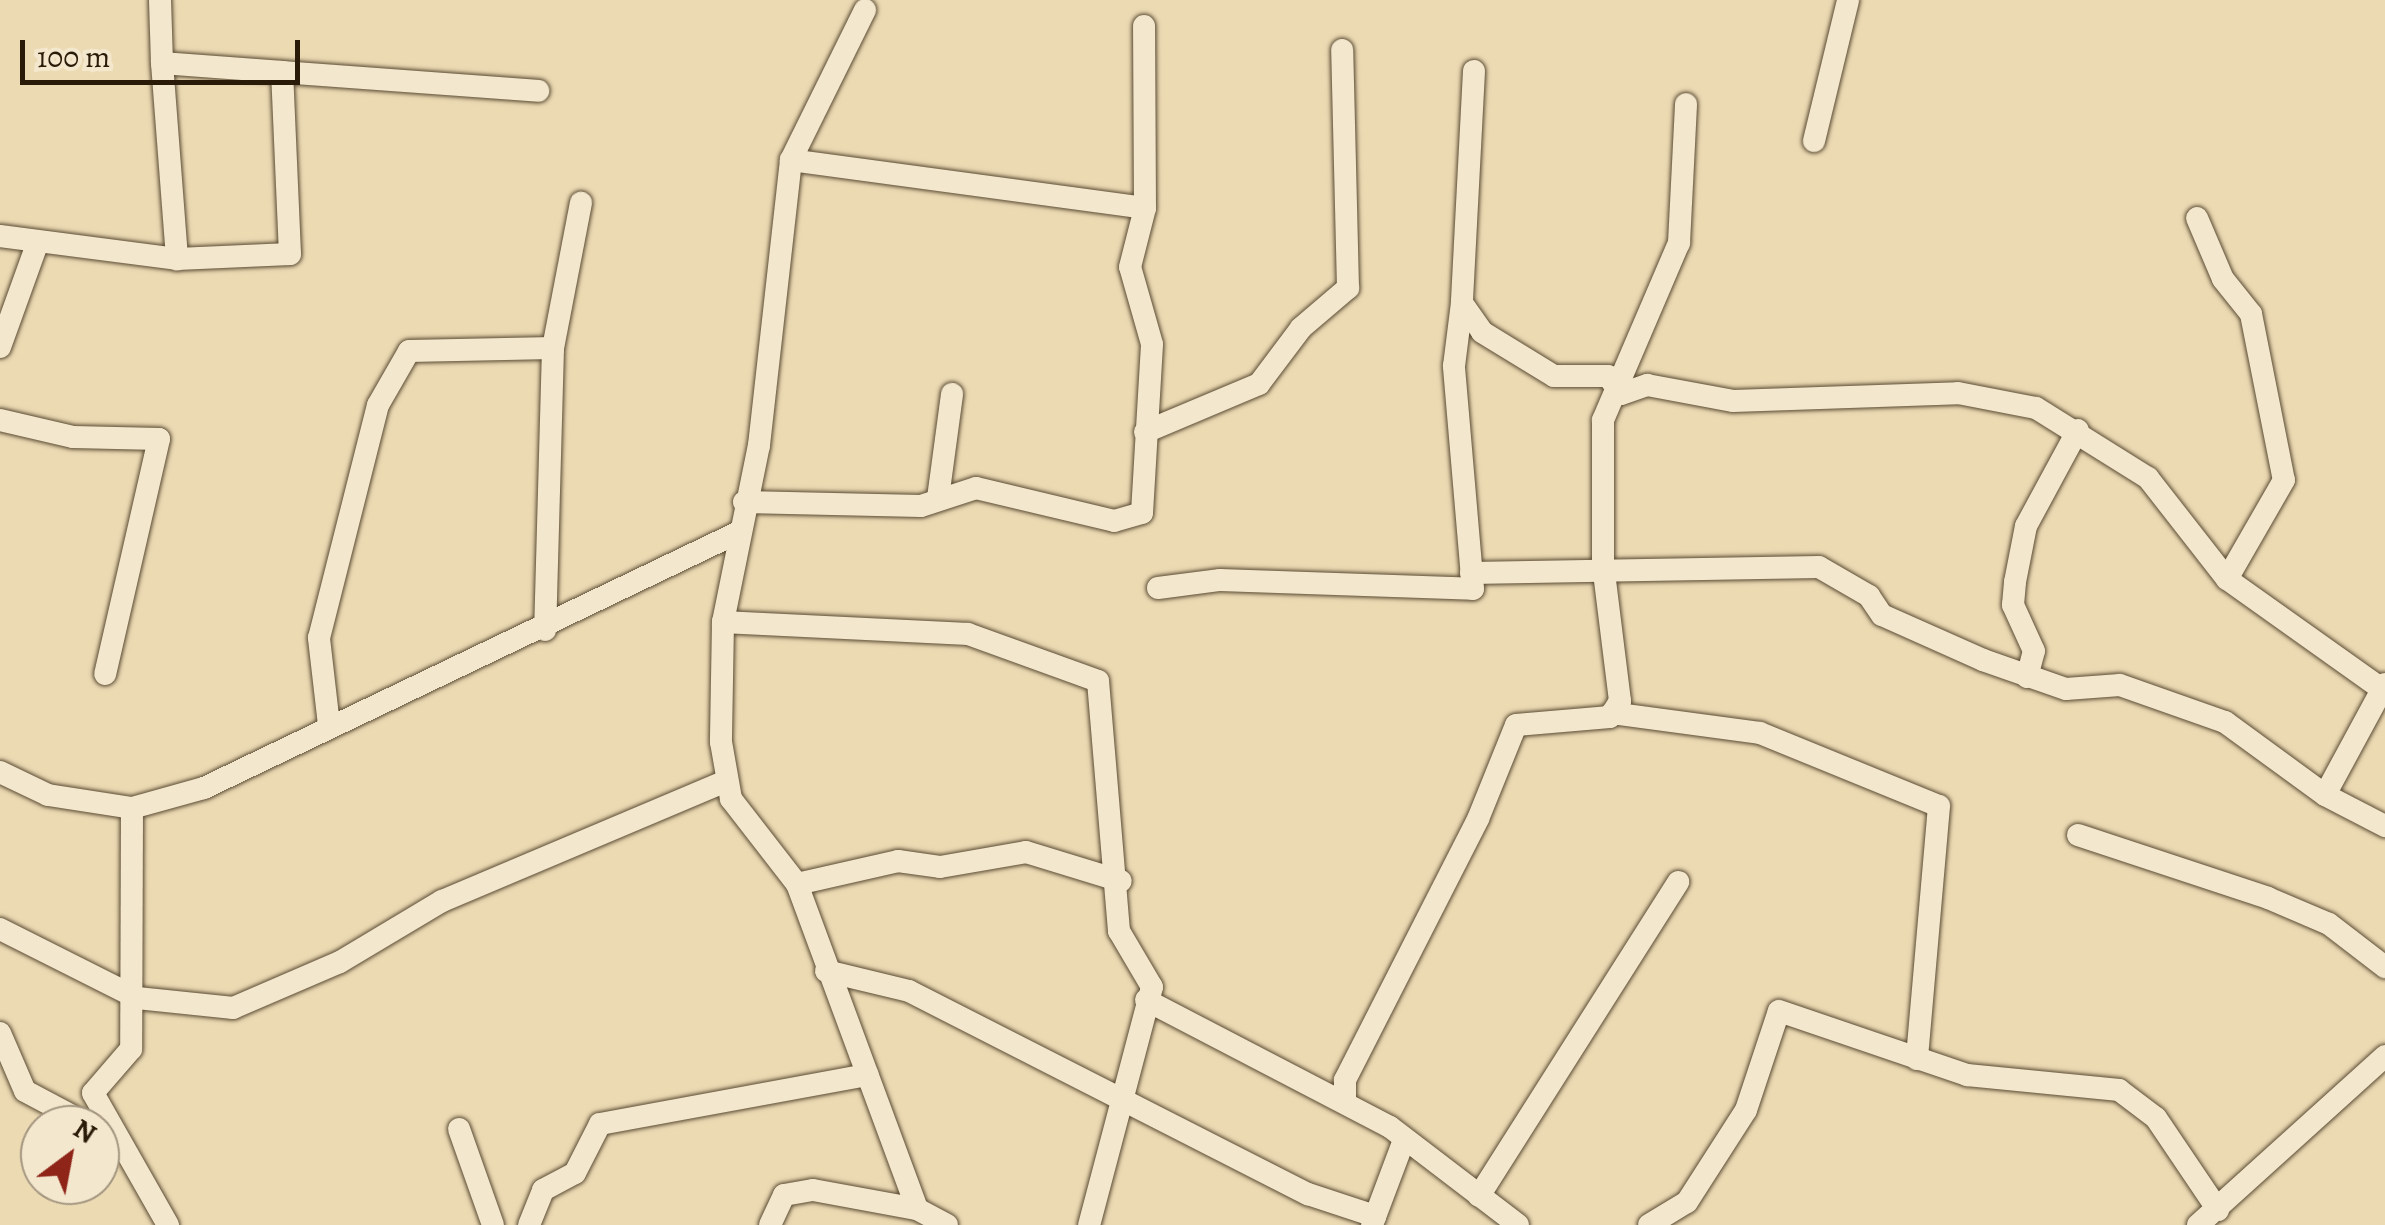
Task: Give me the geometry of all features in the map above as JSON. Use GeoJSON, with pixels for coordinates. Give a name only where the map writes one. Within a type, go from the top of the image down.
{"type":"FeatureCollection","features":[{"type":"Feature","properties":{"kind":"street"},"geometry":{"type":"LineString","coordinates":[[160,0],[177,259]]}},
{"type":"Feature","properties":{"kind":"street"},"geometry":{"type":"LineString","coordinates":[[1814,141],[1848,0]]}},
{"type":"Feature","properties":{"kind":"street"},"geometry":{"type":"LineString","coordinates":[[865,10],[791,160],[744,502],[723,622],[726,781],[797,884],[916,1210]]}},
{"type":"Feature","properties":{"kind":"street"},"geometry":{"type":"LineString","coordinates":[[744,502],[921,506],[976,488],[1114,521],[1136,518],[1150,492],[1146,432],[1152,344],[1130,266],[1144,208],[1144,26]]}},
{"type":"Feature","properties":{"kind":"street"},"geometry":{"type":"LineString","coordinates":[[1146,432],[1259,384],[1301,328],[1348,288],[1342,50]]}},
{"type":"Feature","properties":{"kind":"street"},"geometry":{"type":"LineString","coordinates":[[162,63],[538,91]]}},
{"type":"Feature","properties":{"kind":"street"},"geometry":{"type":"LineString","coordinates":[[1158,588],[1220,580],[1473,590],[1454,366],[1462,303],[1474,71]]}},
{"type":"Feature","properties":{"kind":"street"},"geometry":{"type":"LineString","coordinates":[[0,236],[37,244],[177,259],[290,254],[282,72]]}},
{"type":"Feature","properties":{"kind":"street"},"geometry":{"type":"LineString","coordinates":[[1612,713],[1621,690],[1603,564],[1603,420],[1621,394],[1678,243],[1686,104]]}},
{"type":"Feature","properties":{"kind":"street"},"geometry":{"type":"LineString","coordinates":[[791,160],[1144,208]]}},
{"type":"Feature","properties":{"kind":"street"},"geometry":{"type":"LineString","coordinates":[[545,630],[553,348],[580,202]]}},
{"type":"Feature","properties":{"kind":"street"},"geometry":{"type":"LineString","coordinates":[[2197,218],[2223,280],[2251,314],[2284,480],[2227,579]]}},
{"type":"Feature","properties":{"kind":"street"},"geometry":{"type":"LineString","coordinates":[[0,348],[37,244]]}},
{"type":"Feature","properties":{"kind":"street"},"geometry":{"type":"LineString","coordinates":[[1462,303],[1482,332],[1535,367],[1568,380],[1608,376],[1621,394]]}},
{"type":"Feature","properties":{"kind":"street"},"geometry":{"type":"LineString","coordinates":[[330,724],[319,638],[392,366],[415,348],[553,348]]}},
{"type":"Feature","properties":{"kind":"street"},"geometry":{"type":"LineString","coordinates":[[1621,394],[1647,385],[1732,400],[1958,393],[2036,408],[2078,430],[2148,478],[2227,579],[2384,686],[2325,795]]}},
{"type":"Feature","properties":{"kind":"street"},"geometry":{"type":"LineString","coordinates":[[938,498],[952,394]]}},
{"type":"Feature","properties":{"kind":"street"},"geometry":{"type":"LineString","coordinates":[[0,420],[73,436],[159,439],[105,674]]}},
{"type":"Feature","properties":{"kind":"street"},"geometry":{"type":"LineString","coordinates":[[2027,677],[2034,651],[2013,598],[2022,545],[2078,430]]}},
{"type":"Feature","properties":{"kind":"street"},"geometry":{"type":"LineString","coordinates":[[0,772],[48,795],[132,808],[204,788],[330,724],[545,630],[737,533]]}},
{"type":"Feature","properties":{"kind":"street"},"geometry":{"type":"LineString","coordinates":[[1471,574],[1603,564],[1820,567],[1919,636],[2066,689],[2120,685],[2225,722],[2325,795],[2385,826]]}},
{"type":"Feature","properties":{"kind":"street"},"geometry":{"type":"LineString","coordinates":[[723,622],[968,634],[1087,673],[1104,696],[1122,881],[1119,931],[1152,987],[1089,1225]]}},
{"type":"Feature","properties":{"kind":"street"},"geometry":{"type":"LineString","coordinates":[[1345,1100],[1344,1080],[1478,819],[1516,725],[1612,713],[1760,733],[1938,806],[1917,1059]]}},
{"type":"Feature","properties":{"kind":"street"},"geometry":{"type":"LineString","coordinates":[[0,930],[137,998],[232,1008],[340,962],[442,900],[726,781]]}},
{"type":"Feature","properties":{"kind":"street"},"geometry":{"type":"LineString","coordinates":[[97,1105],[93,1093],[132,1049],[137,998],[132,808]]}},
{"type":"Feature","properties":{"kind":"street"},"geometry":{"type":"LineString","coordinates":[[2078,835],[2268,898],[2328,924],[2385,967]]}},
{"type":"Feature","properties":{"kind":"street"},"geometry":{"type":"LineString","coordinates":[[797,884],[898,861],[940,868],[1026,852],[1122,881]]}},
{"type":"Feature","properties":{"kind":"street"},"geometry":{"type":"LineString","coordinates":[[1479,1196],[1678,882]]}},
{"type":"Feature","properties":{"kind":"street"},"geometry":{"type":"LineString","coordinates":[[826,971],[909,990],[1126,1096],[1308,1194],[1374,1220],[1404,1140]]}},
{"type":"Feature","properties":{"kind":"street"},"geometry":{"type":"LineString","coordinates":[[1146,1000],[1345,1100],[1518,1225]]}},
{"type":"Feature","properties":{"kind":"street"},"geometry":{"type":"LineString","coordinates":[[1649,1225],[1688,1202],[1746,1110],[1779,1011],[1917,1059],[2001,1083],[2118,1090],[2156,1118],[2218,1210]]}},
{"type":"Feature","properties":{"kind":"street"},"geometry":{"type":"LineString","coordinates":[[0,1032],[25,1092],[51,1105]]}},
{"type":"Feature","properties":{"kind":"street"},"geometry":{"type":"LineString","coordinates":[[2198,1225],[2379,1068]]}},
{"type":"Feature","properties":{"kind":"street"},"geometry":{"type":"LineString","coordinates":[[530,1225],[543,1190],[575,1173],[600,1124],[868,1075]]}},
{"type":"Feature","properties":{"kind":"street"},"geometry":{"type":"LineString","coordinates":[[460,1129],[493,1225]]}},
{"type":"Feature","properties":{"kind":"street"},"geometry":{"type":"LineString","coordinates":[[120,1152],[168,1225]]}},
{"type":"Feature","properties":{"kind":"street"},"geometry":{"type":"LineString","coordinates":[[770,1225],[773,1207],[796,1190],[916,1210],[947,1225]]}}]}
